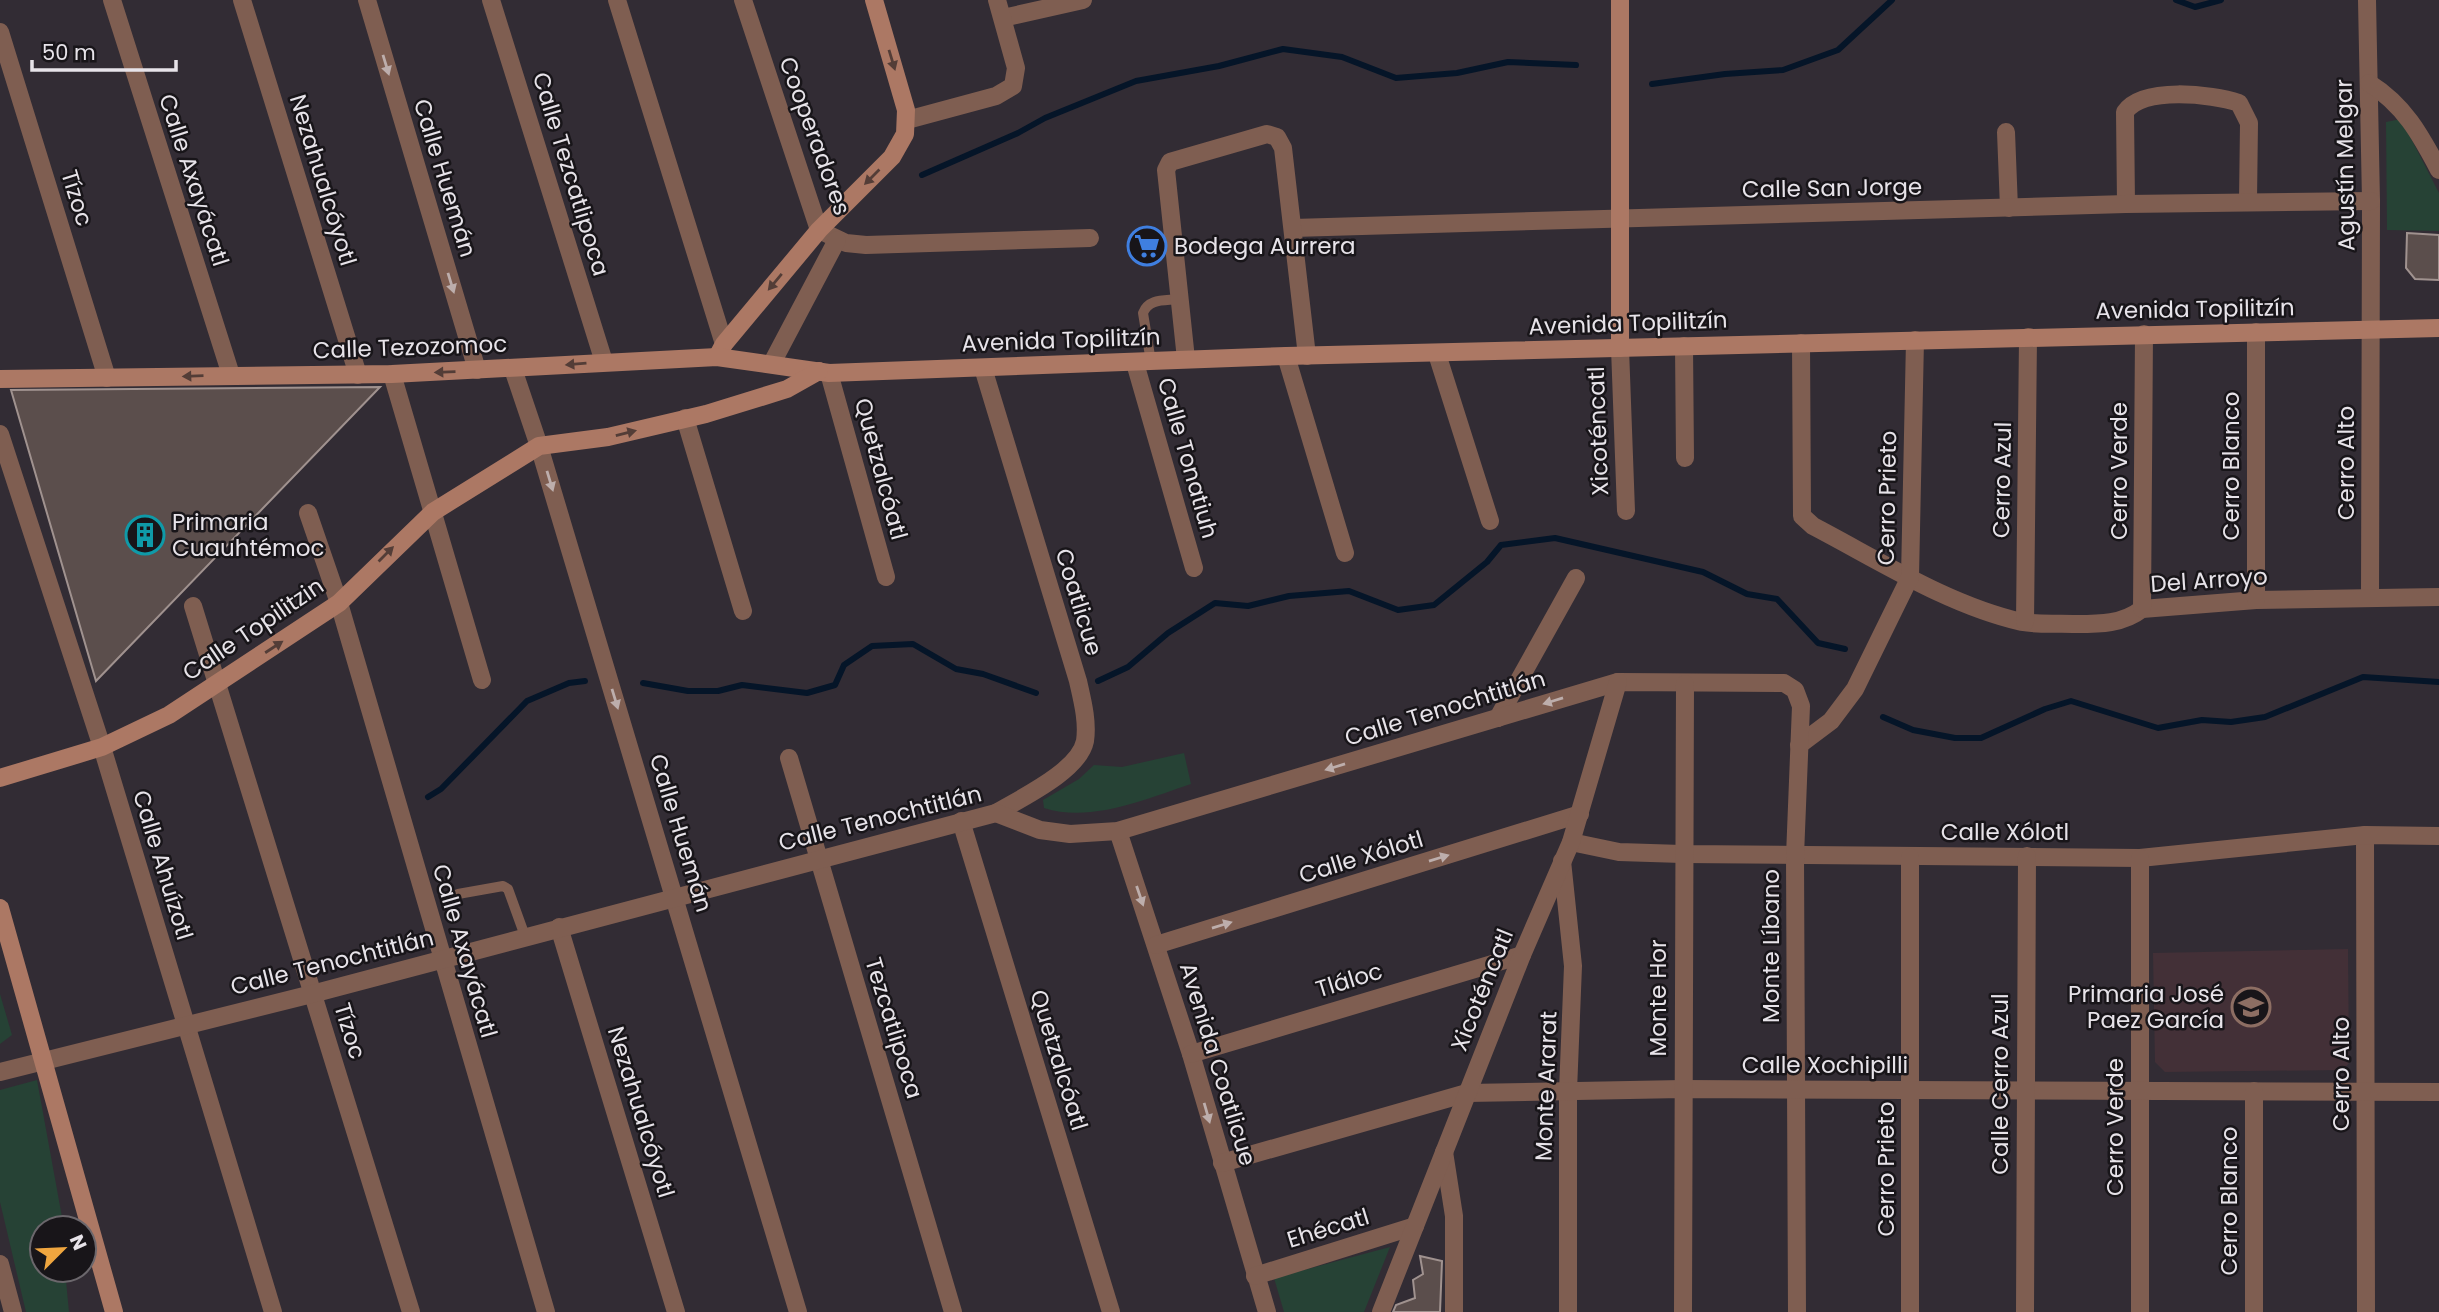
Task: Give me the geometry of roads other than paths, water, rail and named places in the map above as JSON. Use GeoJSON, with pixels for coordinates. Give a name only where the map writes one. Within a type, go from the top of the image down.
{"type":"FeatureCollection","features":[{"type":"Feature","properties":{"kind":"street","name":"Calle Axayácatl"},"geometry":{"type":"LineString","coordinates":[[112,0],[230,375]]}},
{"type":"Feature","properties":{"kind":"street","name":"Nezahualcóyotl"},"geometry":{"type":"LineString","coordinates":[[242,0],[358,375]]}},
{"type":"Feature","properties":{"kind":"street","name":"Calle Huemán"},"geometry":{"type":"LineString","coordinates":[[366,0],[477,370]]}},
{"type":"Feature","properties":{"kind":"street","name":"Calle Tezcatlipoca"},"geometry":{"type":"LineString","coordinates":[[491,0],[604,362]]}},
{"type":"Feature","properties":{"kind":"street"},"geometry":{"type":"LineString","coordinates":[[617,0],[721,350]]}},
{"type":"Feature","properties":{"kind":"street","name":"Cooperadores"},"geometry":{"type":"LineString","coordinates":[[743,0],[819,230],[837,240],[866,245],[1090,238]]}},
{"type":"Feature","properties":{"kind":"street"},"geometry":{"type":"LineString","coordinates":[[721,350],[819,230],[892,157],[905,134],[902,93],[874,0]]}},
{"type":"Feature","properties":{"kind":"street"},"geometry":{"type":"LineString","coordinates":[[906,120],[996,96],[1013,86],[1016,68],[997,0]]}},
{"type":"Feature","properties":{"kind":"street"},"geometry":{"type":"LineString","coordinates":[[1003,18],[1083,0]]}},
{"type":"Feature","properties":{"kind":"street"},"geometry":{"type":"LineString","coordinates":[[1620,0],[1620,348]]}},
{"type":"Feature","properties":{"kind":"street","name":"Agustín Melgar"},"geometry":{"type":"LineString","coordinates":[[2367,0],[2371,329]]}},
{"type":"Feature","properties":{"kind":"street","name":"Tízoc"},"geometry":{"type":"LineString","coordinates":[[0,33],[107,378]]}},
{"type":"Feature","properties":{"kind":"street"},"geometry":{"type":"LineString","coordinates":[[2369,83],[2389,95],[2405,111],[2439,170]]}},
{"type":"Feature","properties":{"kind":"street"},"geometry":{"type":"LineString","coordinates":[[2126,204],[2125,112],[2136,100],[2152,95],[2221,99],[2239,103],[2249,123],[2248,201]]}},
{"type":"Feature","properties":{"kind":"street"},"geometry":{"type":"LineString","coordinates":[[2006,132],[2009,208]]}},
{"type":"Feature","properties":{"kind":"street","name":"Calle Tonatiuh"},"geometry":{"type":"LineString","coordinates":[[1186,359],[1165,176],[1170,162],[1267,134],[1277,137],[1283,148],[1293,228]]}},
{"type":"Feature","properties":{"kind":"street","name":"Calle San Jorge"},"geometry":{"type":"LineString","coordinates":[[1293,228],[2126,204],[2371,201]]}},
{"type":"Feature","properties":{"kind":"street"},"geometry":{"type":"LineString","coordinates":[[1293,228],[1307,356]]}},
{"type":"Feature","properties":{"kind":"street"},"geometry":{"type":"LineString","coordinates":[[772,363],[837,240]]}},
{"type":"Feature","properties":{"kind":"street","name":"Avenida Topilitzín"},"geometry":{"type":"LineString","coordinates":[[824,372],[1286,356],[2439,328]]}},
{"type":"Feature","properties":{"kind":"street","name":"Cerro Alto"},"geometry":{"type":"LineString","coordinates":[[2370,598],[2371,329]]}},
{"type":"Feature","properties":{"kind":"street","name":"Cerro Blanco"},"geometry":{"type":"LineString","coordinates":[[2256,332],[2256,600]]}},
{"type":"Feature","properties":{"kind":"street","name":"Cerro Verde"},"geometry":{"type":"LineString","coordinates":[[2142,609],[2144,334]]}},
{"type":"Feature","properties":{"kind":"street","name":"Cerro Azul"},"geometry":{"type":"LineString","coordinates":[[2025,622],[2028,337]]}},
{"type":"Feature","properties":{"kind":"street","name":"Cerro Prieto"},"geometry":{"type":"LineString","coordinates":[[1799,745],[1831,721],[1855,689],[1910,577],[1915,340]]}},
{"type":"Feature","properties":{"kind":"street","name":"Del Arroyo"},"geometry":{"type":"LineString","coordinates":[[1801,343],[1802,516],[1812,526],[1973,607],[2025,622],[2119,622],[2142,609],[2256,600],[2439,597]]}},
{"type":"Feature","properties":{"kind":"street"},"geometry":{"type":"LineString","coordinates":[[1684,346],[1685,458]]}},
{"type":"Feature","properties":{"kind":"street","name":"Xicoténcatl"},"geometry":{"type":"LineString","coordinates":[[1620,348],[1626,512]]}},
{"type":"Feature","properties":{"kind":"street","name":"Calle Tezozomoc"},"geometry":{"type":"LineString","coordinates":[[0,379],[392,374],[513,369],[721,350],[824,372]]}},
{"type":"Feature","properties":{"kind":"street"},"geometry":{"type":"LineString","coordinates":[[1437,354],[1490,521]]}},
{"type":"Feature","properties":{"kind":"street"},"geometry":{"type":"LineString","coordinates":[[1286,356],[1345,553]]}},
{"type":"Feature","properties":{"kind":"street","name":"Calle Tonatiuh"},"geometry":{"type":"LineString","coordinates":[[1143,362],[1194,568]]}},
{"type":"Feature","properties":{"kind":"street","name":"Coatlicue"},"geometry":{"type":"LineString","coordinates":[[983,368],[1078,681],[1085,718],[1085,743],[1077,756],[1049,781],[996,813]]}},
{"type":"Feature","properties":{"kind":"street","name":"Calle Huemán"},"geometry":{"type":"LineString","coordinates":[[513,369],[539,446],[798,1312]]}},
{"type":"Feature","properties":{"kind":"street","name":"Calle Topilitzin"},"geometry":{"type":"LineString","coordinates":[[0,778],[102,747],[169,715],[339,603],[433,512],[539,446],[608,437],[685,418],[770,395],[824,372]]}},
{"type":"Feature","properties":{"kind":"street","name":"Quetzalcóatl"},"geometry":{"type":"LineString","coordinates":[[824,372],[886,577]]}},
{"type":"Feature","properties":{"kind":"street"},"geometry":{"type":"LineString","coordinates":[[392,374],[482,680]]}},
{"type":"Feature","properties":{"kind":"street"},"geometry":{"type":"LineString","coordinates":[[685,418],[743,611]]}},
{"type":"Feature","properties":{"kind":"street","name":"Calle Ahuízotl"},"geometry":{"type":"LineString","coordinates":[[0,433],[102,747],[273,1312]]}},
{"type":"Feature","properties":{"kind":"street","name":"Calle Axayácatl"},"geometry":{"type":"LineString","coordinates":[[308,513],[339,603],[546,1312]]}},
{"type":"Feature","properties":{"kind":"street"},"geometry":{"type":"LineString","coordinates":[[1498,719],[1576,579]]}},
{"type":"Feature","properties":{"kind":"street","name":"Tízoc"},"geometry":{"type":"LineString","coordinates":[[193,606],[411,1312]]}},
{"type":"Feature","properties":{"kind":"street","name":"Xicoténcatl"},"geometry":{"type":"LineString","coordinates":[[1381,1312],[1522,955],[1571,842],[1618,682]]}},
{"type":"Feature","properties":{"kind":"street","name":"Calle Tenochtitlán"},"geometry":{"type":"LineString","coordinates":[[0,1072],[313,994],[996,813],[1040,830],[1070,834],[1118,831],[1618,682],[1784,683],[1795,690],[1801,706]]}},
{"type":"Feature","properties":{"kind":"street","name":"Monte Hor"},"geometry":{"type":"LineString","coordinates":[[1684,1312],[1682,854],[1685,684]]}},
{"type":"Feature","properties":{"kind":"street","name":"Monte Líbano"},"geometry":{"type":"LineString","coordinates":[[1797,1312],[1795,856],[1801,706]]}},
{"type":"Feature","properties":{"kind":"street","name":"Tezcatlipoca"},"geometry":{"type":"LineString","coordinates":[[789,758],[953,1312]]}},
{"type":"Feature","properties":{"kind":"street","name":"Calle Xólotl"},"geometry":{"type":"LineString","coordinates":[[1156,945],[1580,814]]}},
{"type":"Feature","properties":{"kind":"street","name":"Quetzalcóatl"},"geometry":{"type":"LineString","coordinates":[[961,821],[1111,1312]]}},
{"type":"Feature","properties":{"kind":"street","name":"Avenida Coatlicue"},"geometry":{"type":"LineString","coordinates":[[1118,831],[1191,1054],[1255,1276],[1268,1312]]}},
{"type":"Feature","properties":{"kind":"street","name":"Cerro Alto"},"geometry":{"type":"LineString","coordinates":[[2365,835],[2366,1312]]}},
{"type":"Feature","properties":{"kind":"street","name":"Calle Xólotl"},"geometry":{"type":"LineString","coordinates":[[1571,842],[1619,852],[1682,854],[2140,858],[2365,835],[2439,836]]}},
{"type":"Feature","properties":{"kind":"street","name":"Calle Cerro Azul"},"geometry":{"type":"LineString","coordinates":[[2025,1312],[2027,856]]}},
{"type":"Feature","properties":{"kind":"street","name":"Cerro Prieto"},"geometry":{"type":"LineString","coordinates":[[1910,857],[1910,1312]]}},
{"type":"Feature","properties":{"kind":"street","name":"Cerro Verde"},"geometry":{"type":"LineString","coordinates":[[2140,858],[2140,1312]]}},
{"type":"Feature","properties":{"kind":"street","name":"Monte Ararat"},"geometry":{"type":"LineString","coordinates":[[1562,861],[1573,966],[1568,1091],[1568,1312]]}},
{"type":"Feature","properties":{"kind":"street"},"geometry":{"type":"LineString","coordinates":[[0,908],[114,1312]]}},
{"type":"Feature","properties":{"kind":"street","name":"Nezahualcóyotl"},"geometry":{"type":"LineString","coordinates":[[559,927],[676,1312]]}},
{"type":"Feature","properties":{"kind":"street","name":"Tláloc"},"geometry":{"type":"LineString","coordinates":[[1191,1054],[1522,955]]}},
{"type":"Feature","properties":{"kind":"street","name":"Calle Xochipilli"},"geometry":{"type":"LineString","coordinates":[[1222,1163],[1467,1093],[1682,1089],[2439,1092]]}},
{"type":"Feature","properties":{"kind":"street","name":"Cerro Blanco"},"geometry":{"type":"LineString","coordinates":[[2254,1091],[2254,1312]]}},
{"type":"Feature","properties":{"kind":"street"},"geometry":{"type":"LineString","coordinates":[[1444,1150],[1454,1216],[1454,1312]]}},
{"type":"Feature","properties":{"kind":"street","name":"Ehécatl"},"geometry":{"type":"LineString","coordinates":[[1255,1276],[1415,1226]]}},
{"type":"Feature","properties":{"kind":"street"},"geometry":{"type":"LineString","coordinates":[[0,1264],[13,1312]]}},
{"type":"Feature","properties":{"kind":"lane"},"geometry":{"type":"LineString","coordinates":[[1143,362],[1145,307],[1153,302],[1179,299]]}},
{"type":"Feature","properties":{"kind":"lane"},"geometry":{"type":"LineString","coordinates":[[458,894],[503,886],[509,889],[525,936]]}},
{"type":"Feature","properties":{"kind":"waterway"},"geometry":{"type":"LineString","coordinates":[[1652,84],[1725,74],[1783,70],[1838,50],[1892,0]]}},
{"type":"Feature","properties":{"kind":"waterway"},"geometry":{"type":"LineString","coordinates":[[2176,0],[2195,7],[2221,0]]}},
{"type":"Feature","properties":{"kind":"waterway"},"geometry":{"type":"LineString","coordinates":[[922,175],[1018,133],[1045,118],[1136,81],[1219,66],[1283,49],[1342,57],[1396,78],[1457,73],[1508,62],[1576,65]]}},
{"type":"Feature","properties":{"kind":"waterway"},"geometry":{"type":"LineString","coordinates":[[1098,681],[1128,667],[1168,633],[1215,603],[1248,606],[1289,596],[1349,591],[1398,610],[1434,605],[1487,562],[1501,545],[1555,538],[1703,572],[1747,594],[1777,599],[1818,643],[1845,649]]}},
{"type":"Feature","properties":{"kind":"waterway"},"geometry":{"type":"LineString","coordinates":[[643,683],[688,691],[718,691],[742,685],[807,693],[835,685],[844,665],[872,646],[913,644],[956,669],[983,674],[1036,693]]}},
{"type":"Feature","properties":{"kind":"waterway"},"geometry":{"type":"LineString","coordinates":[[1883,717],[1913,730],[1955,738],[1981,738],[2045,709],[2071,701],[2158,728],[2202,720],[2231,722],[2265,717],[2363,677],[2439,682]]}},
{"type":"Feature","properties":{"kind":"waterway"},"geometry":{"type":"LineString","coordinates":[[428,797],[441,789],[527,701],[569,683],[585,681]]}},
{"type":"Feature","properties":{"kind":"place","name":"Bodega Aurrera"},"geometry":{"type":"Point","coordinates":[1147,246]}},
{"type":"Feature","properties":{"kind":"place","name":"Primaria Cuauhtémoc"},"geometry":{"type":"Point","coordinates":[145,535]}},
{"type":"Feature","properties":{"kind":"place","name":"Primaria José Paez García"},"geometry":{"type":"Point","coordinates":[2251,1007]}}]}
